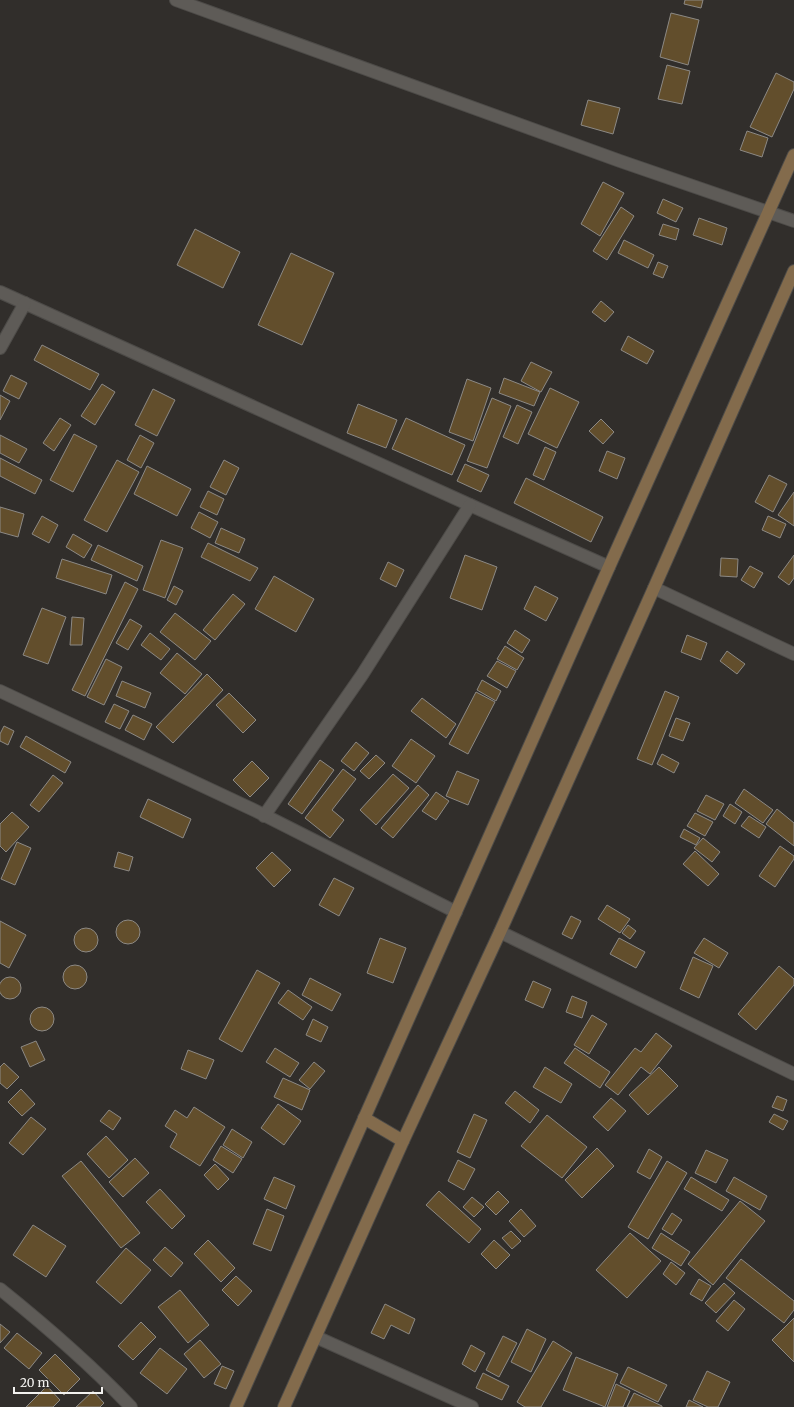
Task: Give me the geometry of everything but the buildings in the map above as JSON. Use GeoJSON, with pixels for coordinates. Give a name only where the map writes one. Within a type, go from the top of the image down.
{"type":"FeatureCollection","features":[{"type":"Feature","properties":{"kind":"main road"},"geometry":{"type":"LineString","coordinates":[[236,1407],[609,567],[794,155]]}},
{"type":"Feature","properties":{"kind":"main road"},"geometry":{"type":"LineString","coordinates":[[284,1407],[403,1141],[500,932],[794,271]]}},
{"type":"Feature","properties":{"kind":"main road"},"geometry":{"type":"LineString","coordinates":[[364,1118],[403,1141]]}},
{"type":"Feature","properties":{"kind":"street"},"geometry":{"type":"LineString","coordinates":[[176,0],[620,161],[794,221]]}},
{"type":"Feature","properties":{"kind":"street"},"geometry":{"type":"LineString","coordinates":[[0,292],[609,567]]}},
{"type":"Feature","properties":{"kind":"street"},"geometry":{"type":"LineString","coordinates":[[0,348],[25,303]]}},
{"type":"Feature","properties":{"kind":"street"},"geometry":{"type":"LineString","coordinates":[[264,816],[362,675],[470,505]]}},
{"type":"Feature","properties":{"kind":"street"},"geometry":{"type":"LineString","coordinates":[[654,588],[794,654]]}},
{"type":"Feature","properties":{"kind":"street"},"geometry":{"type":"LineString","coordinates":[[0,691],[264,816],[456,912]]}},
{"type":"Feature","properties":{"kind":"street"},"geometry":{"type":"LineString","coordinates":[[500,932],[794,1074]]}},
{"type":"Feature","properties":{"kind":"street"},"geometry":{"type":"LineString","coordinates":[[0,1289],[33,1315],[105,1380],[131,1407]]}},
{"type":"Feature","properties":{"kind":"street"},"geometry":{"type":"LineString","coordinates":[[316,1337],[472,1407]]}}]}
